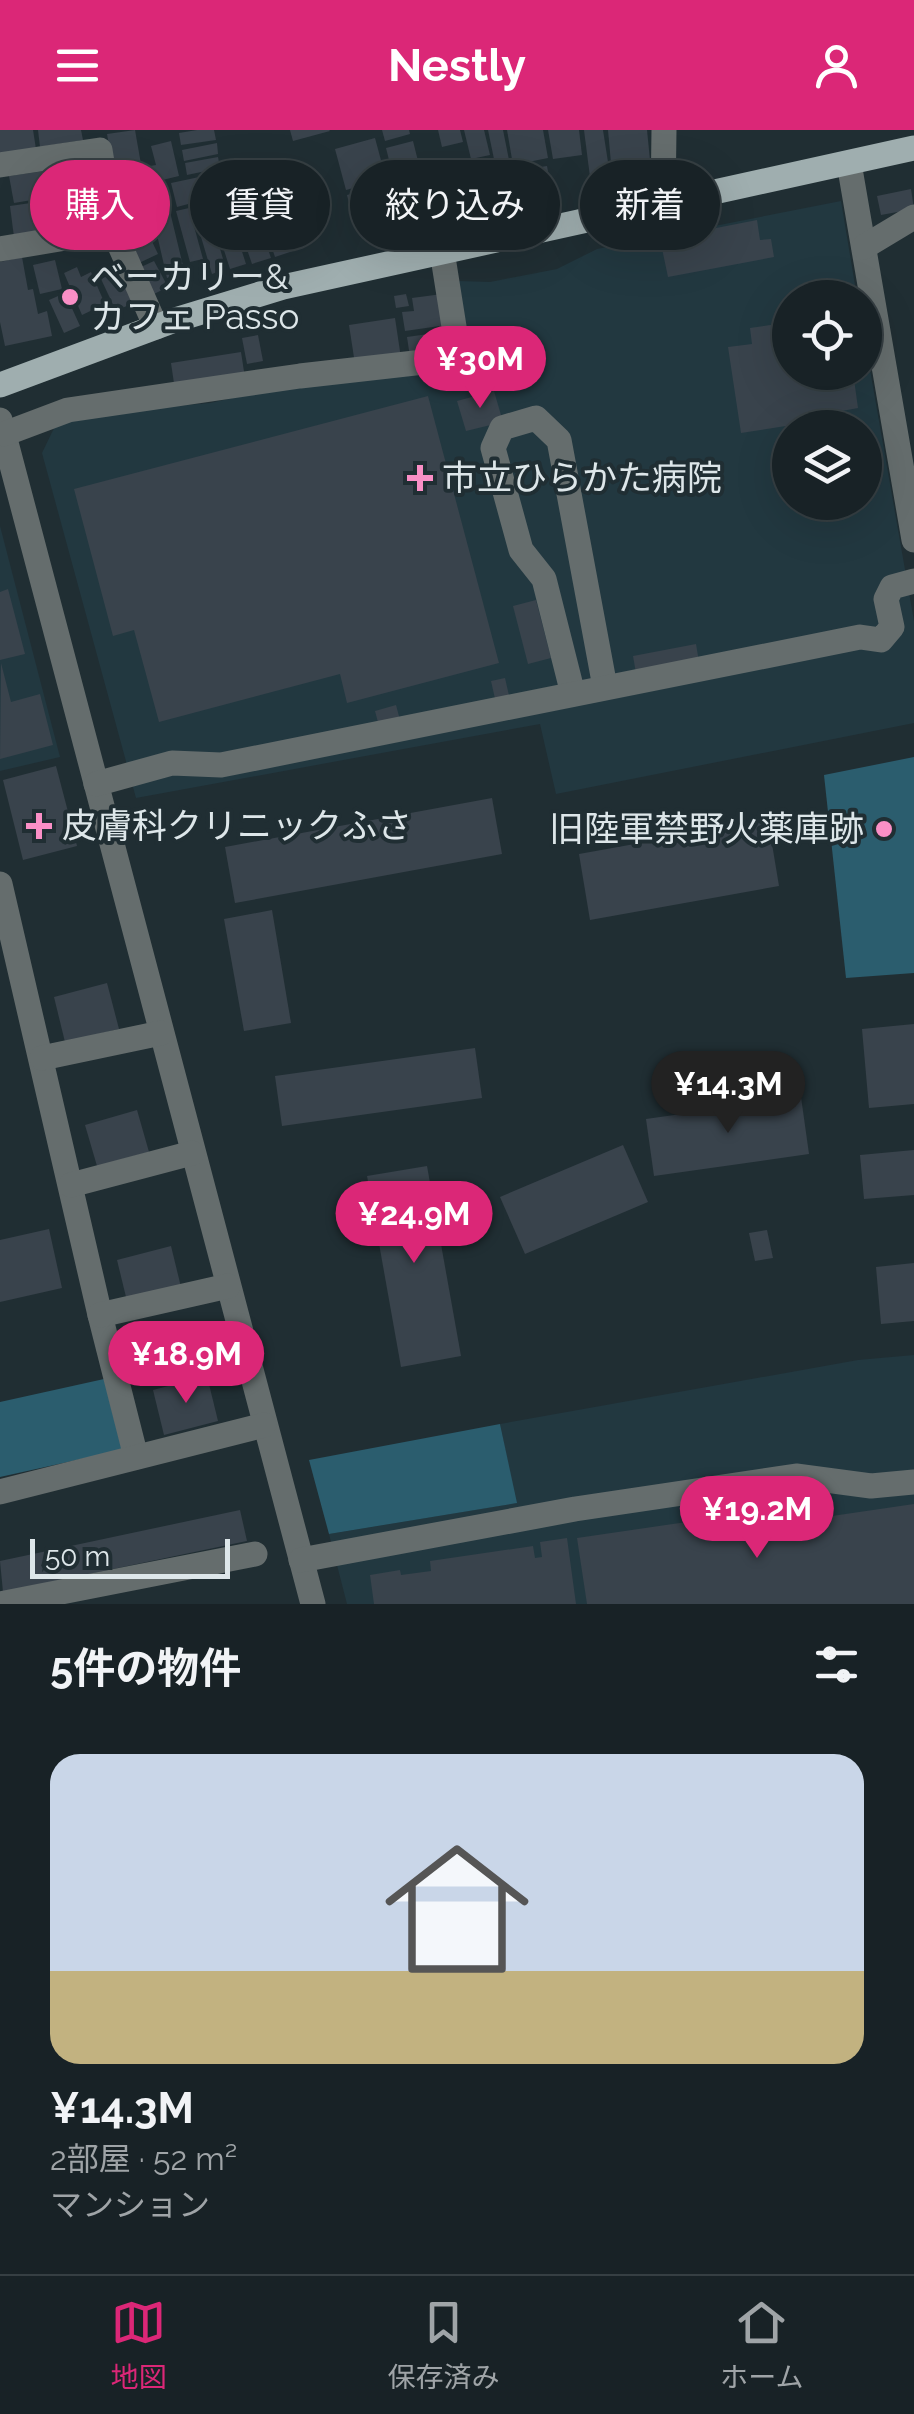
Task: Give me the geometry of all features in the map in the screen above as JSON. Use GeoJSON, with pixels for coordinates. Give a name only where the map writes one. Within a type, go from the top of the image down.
{"type":"FeatureCollection","features":[{"type":"Feature","properties":{"kind":"main road"},"geometry":{"type":"LineString","coordinates":[[720,190],[914,148]]}},
{"type":"Feature","properties":{"kind":"main road"},"geometry":{"type":"LineString","coordinates":[[0,385],[156,327],[283,287],[580,220]]}},
{"type":"Feature","properties":{"kind":"street"},"geometry":{"type":"LineString","coordinates":[[664,130],[664,160]]}},
{"type":"Feature","properties":{"kind":"street"},"geometry":{"type":"LineString","coordinates":[[33,160],[100,150],[102,160]]}},
{"type":"Feature","properties":{"kind":"street"},"geometry":{"type":"LineString","coordinates":[[0,165],[30,160]]}},
{"type":"Feature","properties":{"kind":"street"},"geometry":{"type":"LineString","coordinates":[[848,164],[914,540]]}},
{"type":"Feature","properties":{"kind":"street"},"geometry":{"type":"LineString","coordinates":[[864,248],[914,217]]}},
{"type":"Feature","properties":{"kind":"street"},"geometry":{"type":"LineString","coordinates":[[0,249],[30,244]]}},
{"type":"Feature","properties":{"kind":"street"},"geometry":{"type":"LineString","coordinates":[[121,250],[156,327]]}},
{"type":"Feature","properties":{"kind":"street"},"geometry":{"type":"LineString","coordinates":[[313,1604],[2,427],[68,410],[300,376],[459,358],[442,251]]}},
{"type":"Feature","properties":{"kind":"street"},"geometry":{"type":"LineString","coordinates":[[573,694],[544,579],[520,550],[493,448],[502,428],[536,418],[559,440],[606,687]]}},
{"type":"Feature","properties":{"kind":"street"},"geometry":{"type":"LineString","coordinates":[[536,569],[581,558]]}},
{"type":"Feature","properties":{"kind":"street"},"geometry":{"type":"LineString","coordinates":[[96,784],[172,763],[220,765],[860,638],[881,640],[892,627],[886,599],[892,587],[914,581]]}},
{"type":"Feature","properties":{"kind":"street"},"geometry":{"type":"LineString","coordinates":[[0,884],[136,1456]]}},
{"type":"Feature","properties":{"kind":"street"},"geometry":{"type":"LineString","coordinates":[[42,1058],[161,1033]]}},
{"type":"Feature","properties":{"kind":"street"},"geometry":{"type":"LineString","coordinates":[[71,1185],[192,1154]]}},
{"type":"Feature","properties":{"kind":"street"},"geometry":{"type":"LineString","coordinates":[[100,1315],[228,1286]]}},
{"type":"Feature","properties":{"kind":"street"},"geometry":{"type":"LineString","coordinates":[[0,1492],[264,1425]]}},
{"type":"Feature","properties":{"kind":"street"},"geometry":{"type":"LineString","coordinates":[[301,1560],[575,1509],[796,1476],[871,1486],[914,1482]]}},
{"type":"Feature","properties":{"kind":"street"},"geometry":{"type":"LineString","coordinates":[[0,1604],[255,1554]]}},
{"type":"Feature","properties":{"kind":"shaded area","name":"市立ひらかた病院"},"geometry":{"type":"Polygon","coordinates":[[[841,201],[854,280],[772,280],[772,390],[874,390],[877,410],[772,410],[772,520],[882,520],[882,438],[914,621],[914,723],[556,794],[540,724],[136,798],[42,453],[56,424],[129,410],[210,403],[300,383],[445,370],[473,363],[458,281],[490,282],[557,269],[595,250],[720,250],[720,225],[841,201]]]}},
{"type":"Feature","properties":{"kind":"shaded area"},"geometry":{"type":"Polygon","coordinates":[[[0,526],[60,757],[0,771],[0,526]]]}},
{"type":"Feature","properties":{"kind":"shaded area"},"geometry":{"type":"Polygon","coordinates":[[[914,757],[914,973],[846,978],[824,775],[914,757]]]}},
{"type":"Feature","properties":{"kind":"shaded area"},"geometry":{"type":"Polygon","coordinates":[[[914,1355],[914,1604],[347,1604],[329,1534],[516,1503],[500,1424],[858,1360],[914,1355]]]}},
{"type":"Feature","properties":{"kind":"shaded area"},"geometry":{"type":"Polygon","coordinates":[[[104,1379],[122,1450],[0,1477],[0,1402],[104,1379]]]}},
{"type":"Feature","properties":{"kind":"shaded area"},"geometry":{"type":"Polygon","coordinates":[[[500,1424],[517,1503],[329,1534],[309,1460],[500,1424]]]}},
{"type":"Feature","properties":{"kind":"building"},"geometry":{"type":"Polygon","coordinates":[[[0,130],[33,130],[36,149],[0,155],[0,130]]]}},
{"type":"Feature","properties":{"kind":"building"},"geometry":{"type":"Polygon","coordinates":[[[38,130],[81,130],[83,140],[40,147],[38,130]]]}},
{"type":"Feature","properties":{"kind":"building"},"geometry":{"type":"Polygon","coordinates":[[[135,130],[140,160],[111,160],[107,134],[135,130]]]}},
{"type":"Feature","properties":{"kind":"building"},"geometry":{"type":"Polygon","coordinates":[[[214,130],[216,140],[181,145],[179,133],[214,130]]]}},
{"type":"Feature","properties":{"kind":"building"},"geometry":{"type":"Polygon","coordinates":[[[290,130],[329,130],[330,131],[293,141],[290,130]]]}},
{"type":"Feature","properties":{"kind":"building"},"geometry":{"type":"Polygon","coordinates":[[[382,130],[409,130],[410,134],[385,141],[382,130]]]}},
{"type":"Feature","properties":{"kind":"building"},"geometry":{"type":"Polygon","coordinates":[[[438,130],[460,130],[463,142],[442,147],[438,130]]]}},
{"type":"Feature","properties":{"kind":"building"},"geometry":{"type":"Polygon","coordinates":[[[464,130],[484,130],[490,155],[471,159],[464,130]]]}},
{"type":"Feature","properties":{"kind":"building"},"geometry":{"type":"Polygon","coordinates":[[[488,130],[503,130],[509,160],[494,160],[488,130]]]}},
{"type":"Feature","properties":{"kind":"building"},"geometry":{"type":"Polygon","coordinates":[[[507,130],[543,130],[548,158],[512,160],[507,130]]]}},
{"type":"Feature","properties":{"kind":"building"},"geometry":{"type":"Polygon","coordinates":[[[548,130],[579,130],[582,155],[553,159],[548,130]]]}},
{"type":"Feature","properties":{"kind":"building"},"geometry":{"type":"Polygon","coordinates":[[[584,130],[603,130],[608,160],[588,160],[584,130]]]}},
{"type":"Feature","properties":{"kind":"building"},"geometry":{"type":"Polygon","coordinates":[[[608,130],[647,130],[650,160],[611,160],[608,130]]]}},
{"type":"Feature","properties":{"kind":"building"},"geometry":{"type":"Polygon","coordinates":[[[375,138],[381,160],[350,160],[350,189],[346,190],[335,149],[375,138]]]}},
{"type":"Feature","properties":{"kind":"building"},"geometry":{"type":"Polygon","coordinates":[[[171,141],[179,176],[170,178],[170,160],[155,160],[151,146],[171,141]]]}},
{"type":"Feature","properties":{"kind":"building"},"geometry":{"type":"Polygon","coordinates":[[[413,141],[418,160],[389,160],[386,148],[413,141]]]}},
{"type":"Feature","properties":{"kind":"building"},"geometry":{"type":"Polygon","coordinates":[[[217,143],[218,154],[184,161],[182,150],[217,143]]]}},
{"type":"Feature","properties":{"kind":"building"},"geometry":{"type":"Polygon","coordinates":[[[30,173],[30,200],[14,203],[9,176],[30,173]]]}},
{"type":"Feature","properties":{"kind":"building"},"geometry":{"type":"Polygon","coordinates":[[[190,179],[190,204],[177,207],[171,183],[190,179]]]}},
{"type":"Feature","properties":{"kind":"building"},"geometry":{"type":"Polygon","coordinates":[[[911,189],[914,209],[881,215],[877,196],[911,189]]]}},
{"type":"Feature","properties":{"kind":"building"},"geometry":{"type":"Polygon","coordinates":[[[30,203],[30,235],[14,237],[10,206],[30,203]]]}},
{"type":"Feature","properties":{"kind":"building"},"geometry":{"type":"Polygon","coordinates":[[[189,208],[190,250],[201,250],[203,259],[190,262],[176,211],[189,208]]]}},
{"type":"Feature","properties":{"kind":"building"},"geometry":{"type":"Polygon","coordinates":[[[170,212],[185,274],[167,278],[161,250],[170,250],[170,212]]]}},
{"type":"Feature","properties":{"kind":"building"},"geometry":{"type":"Polygon","coordinates":[[[757,220],[760,240],[771,239],[774,257],[668,277],[662,250],[720,250],[720,227],[757,220]]]}},
{"type":"Feature","properties":{"kind":"building"},"geometry":{"type":"Polygon","coordinates":[[[133,250],[156,250],[158,254],[139,263],[133,250]]]}},
{"type":"Feature","properties":{"kind":"building"},"geometry":{"type":"Polygon","coordinates":[[[205,250],[220,250],[226,269],[212,274],[205,250]]]}},
{"type":"Feature","properties":{"kind":"building"},"geometry":{"type":"Polygon","coordinates":[[[224,250],[242,250],[246,264],[230,269],[224,250]]]}},
{"type":"Feature","properties":{"kind":"building"},"geometry":{"type":"Polygon","coordinates":[[[247,250],[268,250],[271,258],[252,264],[247,250]]]}},
{"type":"Feature","properties":{"kind":"building"},"geometry":{"type":"Polygon","coordinates":[[[273,250],[296,250],[275,257],[273,250]]]}},
{"type":"Feature","properties":{"kind":"building"},"geometry":{"type":"Polygon","coordinates":[[[22,257],[28,290],[33,289],[38,314],[47,311],[52,336],[5,346],[0,322],[0,262],[22,257]]]}},
{"type":"Feature","properties":{"kind":"building"},"geometry":{"type":"Polygon","coordinates":[[[55,260],[62,289],[40,294],[33,265],[55,260]]]}},
{"type":"Feature","properties":{"kind":"building"},"geometry":{"type":"Polygon","coordinates":[[[154,261],[168,287],[154,294],[141,267],[154,261]]]}},
{"type":"Feature","properties":{"kind":"building"},"geometry":{"type":"Polygon","coordinates":[[[77,267],[81,277],[91,272],[105,304],[82,315],[64,273],[77,267]]]}},
{"type":"Feature","properties":{"kind":"building"},"geometry":{"type":"Polygon","coordinates":[[[120,270],[135,302],[116,311],[101,279],[120,270]]]}},
{"type":"Feature","properties":{"kind":"building"},"geometry":{"type":"Polygon","coordinates":[[[65,293],[80,326],[64,333],[49,300],[65,293]]]}},
{"type":"Feature","properties":{"kind":"building"},"geometry":{"type":"Polygon","coordinates":[[[406,294],[409,306],[396,308],[394,296],[406,294]]]}},
{"type":"Feature","properties":{"kind":"building"},"geometry":{"type":"Polygon","coordinates":[[[442,294],[447,325],[405,331],[402,312],[414,311],[412,298],[442,294]]]}},
{"type":"Feature","properties":{"kind":"building"},"geometry":{"type":"Polygon","coordinates":[[[395,318],[401,358],[355,364],[349,325],[395,318]]]}},
{"type":"Feature","properties":{"kind":"building"},"geometry":{"type":"Polygon","coordinates":[[[772,325],[772,390],[856,390],[858,408],[772,410],[772,428],[741,433],[728,347],[752,344],[750,328],[772,325]]]}},
{"type":"Feature","properties":{"kind":"building"},"geometry":{"type":"Polygon","coordinates":[[[449,331],[452,351],[410,357],[407,337],[449,331]]]}},
{"type":"Feature","properties":{"kind":"building"},"geometry":{"type":"Polygon","coordinates":[[[258,335],[263,361],[247,364],[242,338],[258,335]]]}},
{"type":"Feature","properties":{"kind":"building"},"geometry":{"type":"Polygon","coordinates":[[[241,352],[245,378],[175,390],[171,363],[241,352]]]}},
{"type":"Feature","properties":{"kind":"building"},"geometry":{"type":"Polygon","coordinates":[[[494,391],[503,422],[466,431],[457,401],[494,391]]]}},
{"type":"Feature","properties":{"kind":"building"},"geometry":{"type":"Polygon","coordinates":[[[428,396],[499,663],[347,703],[340,674],[159,722],[134,630],[113,636],[74,489],[428,396]]]}},
{"type":"Feature","properties":{"kind":"building"},"geometry":{"type":"Polygon","coordinates":[[[8,589],[25,654],[0,660],[0,592],[8,589]]]}},
{"type":"Feature","properties":{"kind":"building"},"geometry":{"type":"Polygon","coordinates":[[[536,600],[551,658],[528,664],[513,606],[536,600]]]}},
{"type":"Feature","properties":{"kind":"building"},"geometry":{"type":"Polygon","coordinates":[[[696,644],[699,662],[636,673],[633,656],[696,644]]]}},
{"type":"Feature","properties":{"kind":"building"},"geometry":{"type":"Polygon","coordinates":[[[1,663],[11,702],[40,694],[53,745],[0,759],[1,663]]]}},
{"type":"Feature","properties":{"kind":"building"},"geometry":{"type":"Polygon","coordinates":[[[505,678],[510,700],[496,703],[491,681],[505,678]]]}},
{"type":"Feature","properties":{"kind":"building"},"geometry":{"type":"Polygon","coordinates":[[[396,705],[400,720],[379,726],[375,711],[396,705]]]}},
{"type":"Feature","properties":{"kind":"building"},"geometry":{"type":"Polygon","coordinates":[[[56,766],[77,846],[23,860],[3,780],[56,766]]]}},
{"type":"Feature","properties":{"kind":"building"},"geometry":{"type":"Polygon","coordinates":[[[492,798],[502,854],[235,903],[225,847],[492,798]]]}},
{"type":"Feature","properties":{"kind":"building"},"geometry":{"type":"Polygon","coordinates":[[[768,820],[779,886],[590,920],[579,854],[768,820]]]}},
{"type":"Feature","properties":{"kind":"building"},"geometry":{"type":"Polygon","coordinates":[[[272,910],[291,1023],[244,1031],[224,919],[272,910]]]}},
{"type":"Feature","properties":{"kind":"building"},"geometry":{"type":"Polygon","coordinates":[[[107,983],[119,1029],[65,1042],[54,997],[107,983]]]}},
{"type":"Feature","properties":{"kind":"building"},"geometry":{"type":"Polygon","coordinates":[[[914,1024],[914,1104],[869,1108],[862,1029],[914,1024]]]}},
{"type":"Feature","properties":{"kind":"building"},"geometry":{"type":"Polygon","coordinates":[[[475,1048],[482,1098],[282,1126],[275,1076],[475,1048]]]}},
{"type":"Feature","properties":{"kind":"building"},"geometry":{"type":"Polygon","coordinates":[[[801,1097],[809,1154],[654,1176],[646,1119],[801,1097]]]}},
{"type":"Feature","properties":{"kind":"building"},"geometry":{"type":"Polygon","coordinates":[[[137,1110],[149,1152],[97,1166],[85,1125],[137,1110]]]}},
{"type":"Feature","properties":{"kind":"building"},"geometry":{"type":"Polygon","coordinates":[[[623,1145],[648,1202],[525,1254],[500,1197],[623,1145]]]}},
{"type":"Feature","properties":{"kind":"building"},"geometry":{"type":"Polygon","coordinates":[[[914,1150],[914,1195],[864,1199],[860,1155],[914,1150]]]}},
{"type":"Feature","properties":{"kind":"building"},"geometry":{"type":"Polygon","coordinates":[[[427,1166],[461,1356],[401,1367],[367,1176],[427,1166]]]}},
{"type":"Feature","properties":{"kind":"building"},"geometry":{"type":"Polygon","coordinates":[[[49,1229],[62,1288],[0,1302],[0,1240],[49,1229]]]}},
{"type":"Feature","properties":{"kind":"building"},"geometry":{"type":"Polygon","coordinates":[[[767,1230],[773,1258],[755,1261],[749,1233],[767,1230]]]}},
{"type":"Feature","properties":{"kind":"building"},"geometry":{"type":"Polygon","coordinates":[[[171,1246],[181,1287],[127,1301],[117,1260],[171,1246]]]}},
{"type":"Feature","properties":{"kind":"building"},"geometry":{"type":"Polygon","coordinates":[[[914,1263],[914,1321],[881,1324],[876,1267],[914,1263]]]}},
{"type":"Feature","properties":{"kind":"building"},"geometry":{"type":"Polygon","coordinates":[[[207,1376],[218,1421],[164,1435],[153,1390],[207,1376]]]}},
{"type":"Feature","properties":{"kind":"building"},"geometry":{"type":"Polygon","coordinates":[[[914,1504],[914,1604],[587,1604],[577,1538],[789,1507],[791,1522],[914,1504]]]}},
{"type":"Feature","properties":{"kind":"building"},"geometry":{"type":"Polygon","coordinates":[[[240,1510],[247,1541],[3,1592],[0,1561],[240,1510]]]}},
{"type":"Feature","properties":{"kind":"building"},"geometry":{"type":"Polygon","coordinates":[[[567,1538],[576,1604],[374,1604],[370,1575],[400,1570],[401,1575],[431,1571],[430,1561],[533,1546],[535,1558],[542,1557],[540,1542],[567,1538]]]}},
{"type":"Feature","properties":{"kind":"place","name":"ベーカリー& カフェ Passo"},"geometry":{"type":"Point","coordinates":[70,297]}},
{"type":"Feature","properties":{"kind":"place","name":"市立ひらかた病院"},"geometry":{"type":"Point","coordinates":[420,478]}},
{"type":"Feature","properties":{"kind":"place","name":"皮膚科クリニックふさ"},"geometry":{"type":"Point","coordinates":[39,826]}},
{"type":"Feature","properties":{"kind":"place","name":"旧陸軍禁野火薬庫跡"},"geometry":{"type":"Point","coordinates":[884,829]}}]}
